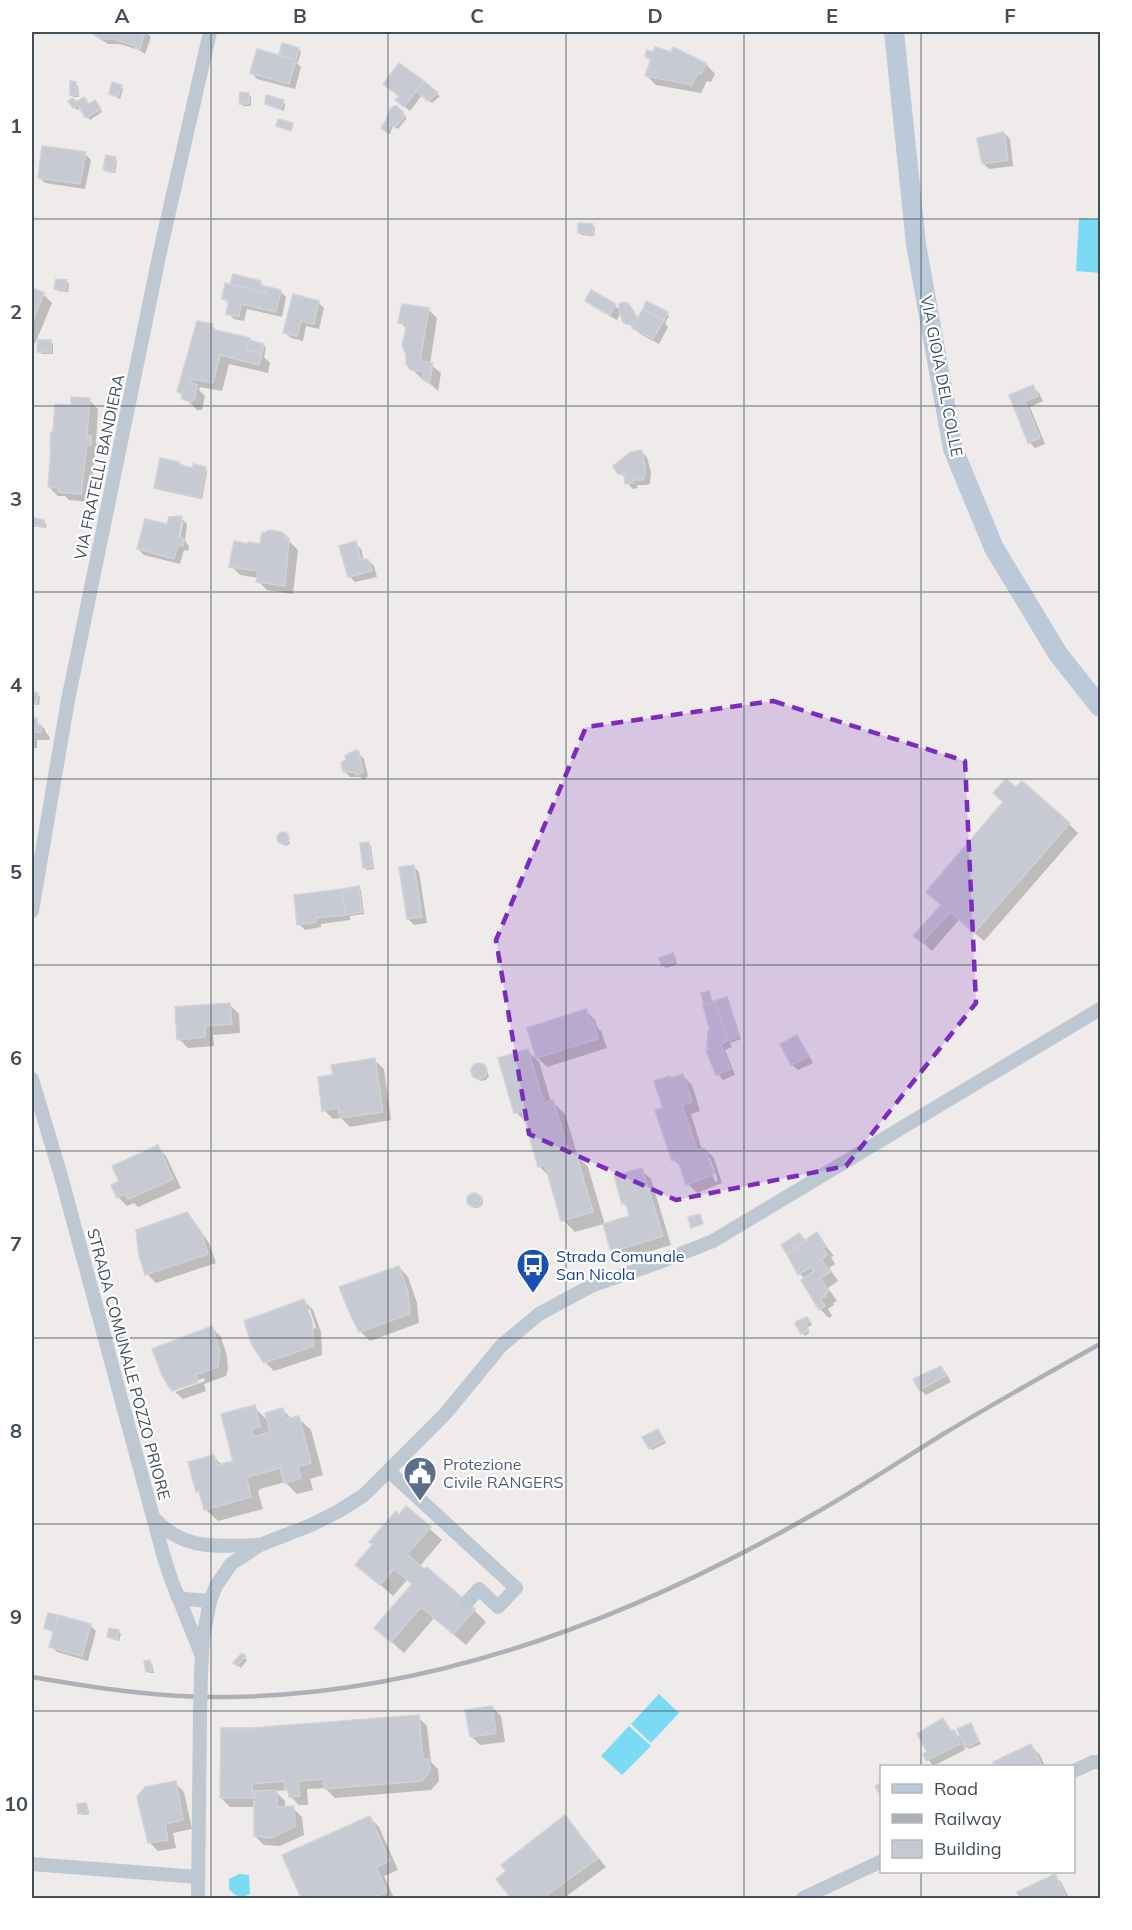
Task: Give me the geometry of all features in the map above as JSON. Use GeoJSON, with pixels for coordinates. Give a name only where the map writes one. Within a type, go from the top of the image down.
{"type":"FeatureCollection","features":[{"type":"Feature","properties":{"kind":"main road","name":"VIA GIOIA DEL COLLE"},"geometry":{"type":"LineString","coordinates":[[894,37],[916,244],[953,449],[994,548],[1058,654],[1101,707]]}},
{"type":"Feature","properties":{"kind":"street","name":"VIA FRATELLI BANDIERA"},"geometry":{"type":"LineString","coordinates":[[32,911],[68,700],[161,248],[210,32]]}},
{"type":"Feature","properties":{"kind":"street"},"geometry":{"type":"LineString","coordinates":[[198,1899],[203,1638],[210,1601],[216,1586],[231,1564],[260,1545],[293,1533],[339,1511],[364,1495],[445,1413],[501,1346],[539,1314],[591,1286],[713,1241],[1101,1009]]}},
{"type":"Feature","properties":{"kind":"street","name":"STRADA COMUNALE POZZO PRIORE"},"geometry":{"type":"LineString","coordinates":[[32,1078],[61,1176],[153,1517],[177,1596],[202,1656]]}},
{"type":"Feature","properties":{"kind":"street"},"geometry":{"type":"LineString","coordinates":[[390,1471],[516,1588],[498,1607],[479,1589],[467,1602]]}},
{"type":"Feature","properties":{"kind":"street"},"geometry":{"type":"LineString","coordinates":[[153,1517],[168,1532],[189,1543],[220,1546],[260,1545]]}},
{"type":"Feature","properties":{"kind":"street"},"geometry":{"type":"LineString","coordinates":[[177,1596],[184,1599],[210,1601]]}},
{"type":"Feature","properties":{"kind":"street"},"geometry":{"type":"LineString","coordinates":[[1075,1771],[1093,1762],[1101,1762]]}},
{"type":"Feature","properties":{"kind":"street"},"geometry":{"type":"LineString","coordinates":[[803,1899],[880,1862]]}},
{"type":"Feature","properties":{"kind":"street"},"geometry":{"type":"LineString","coordinates":[[32,1864],[198,1877]]}},
{"type":"Feature","properties":{"kind":"highlighted area"},"geometry":{"type":"Polygon","coordinates":[[[773,701],[965,761],[976,1003],[846,1166],[676,1200],[529,1134],[496,940],[586,727],[773,701]]]}},
{"type":"Feature","properties":{"kind":"water"},"geometry":{"type":"Polygon","coordinates":[[[1079,218],[1100,219],[1100,273],[1076,271],[1079,218]]]}},
{"type":"Feature","properties":{"kind":"water"},"geometry":{"type":"Polygon","coordinates":[[[659,1694],[679,1713],[651,1743],[631,1724],[659,1694]]]}},
{"type":"Feature","properties":{"kind":"water"},"geometry":{"type":"Polygon","coordinates":[[[629,1726],[651,1746],[622,1775],[601,1756],[629,1726]]]}},
{"type":"Feature","properties":{"kind":"water"},"geometry":{"type":"Polygon","coordinates":[[[239,1874],[249,1875],[250,1894],[242,1897],[235,1895],[229,1889],[229,1879],[239,1874]]]}},
{"type":"Feature","properties":{"kind":"building"},"geometry":{"type":"Polygon","coordinates":[[[92,32],[145,32],[140,49],[113,39],[101,39],[92,32]]]}},
{"type":"Feature","properties":{"kind":"building"},"geometry":{"type":"Polygon","coordinates":[[[282,43],[299,48],[296,60],[279,55],[282,43]]]}},
{"type":"Feature","properties":{"kind":"building"},"geometry":{"type":"Polygon","coordinates":[[[655,47],[671,52],[673,47],[706,63],[692,85],[645,76],[651,59],[645,57],[647,50],[653,52],[655,47]]]}},
{"type":"Feature","properties":{"kind":"building"},"geometry":{"type":"Polygon","coordinates":[[[257,49],[296,60],[289,84],[250,73],[257,49]]]}},
{"type":"Feature","properties":{"kind":"building"},"geometry":{"type":"Polygon","coordinates":[[[399,63],[424,81],[404,107],[395,100],[399,96],[383,84],[399,63]]]}},
{"type":"Feature","properties":{"kind":"building"},"geometry":{"type":"Polygon","coordinates":[[[70,81],[76,82],[77,95],[70,95],[70,81]]]}},
{"type":"Feature","properties":{"kind":"building"},"geometry":{"type":"Polygon","coordinates":[[[424,81],[438,93],[428,101],[416,91],[424,81]]]}},
{"type":"Feature","properties":{"kind":"building"},"geometry":{"type":"Polygon","coordinates":[[[112,82],[122,85],[118,97],[109,94],[112,82]]]}},
{"type":"Feature","properties":{"kind":"building"},"geometry":{"type":"Polygon","coordinates":[[[240,92],[249,93],[249,104],[239,104],[240,92]]]}},
{"type":"Feature","properties":{"kind":"building"},"geometry":{"type":"Polygon","coordinates":[[[266,95],[284,100],[281,109],[265,104],[266,95]]]}},
{"type":"Feature","properties":{"kind":"building"},"geometry":{"type":"Polygon","coordinates":[[[84,97],[89,104],[95,100],[101,109],[86,118],[77,105],[73,108],[68,101],[73,98],[76,102],[84,97]]]}},
{"type":"Feature","properties":{"kind":"building"},"geometry":{"type":"Polygon","coordinates":[[[394,106],[403,112],[404,117],[395,127],[390,125],[388,133],[381,128],[390,109],[394,106]]]}},
{"type":"Feature","properties":{"kind":"building"},"geometry":{"type":"Polygon","coordinates":[[[278,119],[293,123],[291,131],[276,126],[278,119]]]}},
{"type":"Feature","properties":{"kind":"building"},"geometry":{"type":"Polygon","coordinates":[[[1004,132],[1008,160],[982,164],[977,138],[1004,132]]]}},
{"type":"Feature","properties":{"kind":"building"},"geometry":{"type":"Polygon","coordinates":[[[42,146],[86,152],[80,184],[38,178],[42,146]]]}},
{"type":"Feature","properties":{"kind":"building"},"geometry":{"type":"Polygon","coordinates":[[[106,155],[116,157],[113,172],[103,170],[106,155]]]}},
{"type":"Feature","properties":{"kind":"building"},"geometry":{"type":"Polygon","coordinates":[[[578,223],[593,224],[593,234],[578,233],[578,223]]]}},
{"type":"Feature","properties":{"kind":"building"},"geometry":{"type":"Polygon","coordinates":[[[233,274],[261,281],[260,285],[268,287],[267,293],[230,285],[233,274]]]}},
{"type":"Feature","properties":{"kind":"building"},"geometry":{"type":"Polygon","coordinates":[[[56,279],[67,280],[66,290],[54,289],[56,279]]]}},
{"type":"Feature","properties":{"kind":"building"},"geometry":{"type":"Polygon","coordinates":[[[225,283],[267,293],[268,287],[281,290],[276,312],[241,304],[239,317],[226,314],[229,300],[222,299],[225,283]]]}},
{"type":"Feature","properties":{"kind":"building"},"geometry":{"type":"Polygon","coordinates":[[[32,288],[44,293],[32,323],[32,288]]]}},
{"type":"Feature","properties":{"kind":"building"},"geometry":{"type":"Polygon","coordinates":[[[591,290],[616,304],[610,315],[585,301],[591,290]]]}},
{"type":"Feature","properties":{"kind":"building"},"geometry":{"type":"Polygon","coordinates":[[[293,294],[319,301],[314,324],[301,321],[297,336],[283,333],[293,294]]]}},
{"type":"Feature","properties":{"kind":"building"},"geometry":{"type":"Polygon","coordinates":[[[646,301],[668,312],[664,320],[643,309],[646,301]]]}},
{"type":"Feature","properties":{"kind":"building"},"geometry":{"type":"Polygon","coordinates":[[[624,302],[629,304],[637,317],[631,324],[623,322],[619,310],[619,304],[624,302]]]}},
{"type":"Feature","properties":{"kind":"building"},"geometry":{"type":"Polygon","coordinates":[[[402,304],[429,308],[420,361],[433,363],[429,383],[422,379],[423,372],[411,370],[406,364],[406,355],[402,345],[407,324],[398,323],[402,304]]]}},
{"type":"Feature","properties":{"kind":"building"},"geometry":{"type":"Polygon","coordinates":[[[643,309],[664,320],[653,339],[632,328],[643,309]]]}},
{"type":"Feature","properties":{"kind":"building"},"geometry":{"type":"Polygon","coordinates":[[[197,321],[213,324],[211,329],[250,338],[247,350],[262,353],[259,365],[220,355],[213,383],[191,379],[197,385],[195,398],[191,402],[182,399],[181,393],[177,392],[197,321]]]}},
{"type":"Feature","properties":{"kind":"building"},"geometry":{"type":"Polygon","coordinates":[[[38,340],[51,340],[51,352],[37,352],[38,340]]]}},
{"type":"Feature","properties":{"kind":"building"},"geometry":{"type":"Polygon","coordinates":[[[249,340],[264,344],[262,353],[247,350],[249,340]]]}},
{"type":"Feature","properties":{"kind":"building"},"geometry":{"type":"Polygon","coordinates":[[[1033,385],[1038,396],[1025,401],[1040,438],[1028,443],[1009,395],[1033,385]]]}},
{"type":"Feature","properties":{"kind":"building"},"geometry":{"type":"Polygon","coordinates":[[[71,397],[90,398],[87,436],[91,436],[91,445],[87,444],[81,494],[58,492],[59,488],[48,487],[55,404],[71,405],[71,397]]]}},
{"type":"Feature","properties":{"kind":"building"},"geometry":{"type":"Polygon","coordinates":[[[642,450],[645,477],[642,480],[633,480],[633,483],[625,484],[624,474],[618,474],[613,466],[631,452],[642,450]]]}},
{"type":"Feature","properties":{"kind":"building"},"geometry":{"type":"Polygon","coordinates":[[[160,458],[193,468],[193,464],[206,467],[200,497],[154,488],[160,458]]]}},
{"type":"Feature","properties":{"kind":"building"},"geometry":{"type":"Polygon","coordinates":[[[182,516],[179,537],[184,539],[183,546],[178,545],[174,559],[137,549],[145,519],[167,524],[169,517],[182,516]]]}},
{"type":"Feature","properties":{"kind":"building"},"geometry":{"type":"Polygon","coordinates":[[[32,517],[44,520],[44,527],[32,524],[32,517]]]}},
{"type":"Feature","properties":{"kind":"building"},"geometry":{"type":"Polygon","coordinates":[[[269,530],[282,532],[289,539],[285,586],[256,582],[258,571],[229,567],[234,541],[260,544],[262,532],[269,530]]]}},
{"type":"Feature","properties":{"kind":"building"},"geometry":{"type":"Polygon","coordinates":[[[356,541],[361,560],[368,559],[372,571],[348,577],[339,546],[356,541]]]}},
{"type":"Feature","properties":{"kind":"building"},"geometry":{"type":"Polygon","coordinates":[[[32,692],[38,693],[37,703],[32,703],[32,692]]]}},
{"type":"Feature","properties":{"kind":"building"},"geometry":{"type":"Polygon","coordinates":[[[32,718],[37,718],[37,725],[41,725],[41,732],[32,732],[32,718]]]}},
{"type":"Feature","properties":{"kind":"building"},"geometry":{"type":"Polygon","coordinates":[[[356,750],[359,752],[363,772],[357,775],[353,772],[343,772],[341,763],[346,760],[345,756],[356,750]]]}},
{"type":"Feature","properties":{"kind":"building"},"geometry":{"type":"Polygon","coordinates":[[[1006,779],[1016,787],[1022,781],[1070,823],[974,933],[950,912],[922,943],[913,936],[941,905],[926,892],[1003,802],[993,793],[1006,779]]]}},
{"type":"Feature","properties":{"kind":"building"},"geometry":{"type":"Polygon","coordinates":[[[283,832],[289,838],[283,844],[277,838],[283,832]]]}},
{"type":"Feature","properties":{"kind":"building"},"geometry":{"type":"Polygon","coordinates":[[[369,842],[372,867],[363,868],[360,843],[369,842]]]}},
{"type":"Feature","properties":{"kind":"building"},"geometry":{"type":"Polygon","coordinates":[[[414,865],[422,917],[407,919],[399,867],[414,865]]]}},
{"type":"Feature","properties":{"kind":"building"},"geometry":{"type":"Polygon","coordinates":[[[359,886],[362,912],[345,915],[342,889],[359,886]]]}},
{"type":"Feature","properties":{"kind":"building"},"geometry":{"type":"Polygon","coordinates":[[[342,889],[345,915],[316,918],[316,922],[297,925],[294,895],[342,889]]]}},
{"type":"Feature","properties":{"kind":"building"},"geometry":{"type":"Polygon","coordinates":[[[673,953],[676,961],[662,966],[659,958],[673,953]]]}},
{"type":"Feature","properties":{"kind":"building"},"geometry":{"type":"Polygon","coordinates":[[[709,991],[712,1002],[704,1004],[701,993],[709,991]]]}},
{"type":"Feature","properties":{"kind":"building"},"geometry":{"type":"Polygon","coordinates":[[[727,997],[739,1037],[727,1041],[715,1001],[727,997]]]}},
{"type":"Feature","properties":{"kind":"building"},"geometry":{"type":"Polygon","coordinates":[[[715,1001],[727,1041],[721,1044],[730,1069],[716,1075],[706,1050],[709,1049],[707,1045],[708,1031],[710,1031],[703,1005],[715,1001]]]}},
{"type":"Feature","properties":{"kind":"building"},"geometry":{"type":"Polygon","coordinates":[[[230,1003],[232,1024],[205,1026],[205,1037],[177,1040],[175,1007],[230,1003]]]}},
{"type":"Feature","properties":{"kind":"building"},"geometry":{"type":"Polygon","coordinates":[[[586,1009],[590,1022],[593,1021],[598,1039],[536,1058],[527,1028],[586,1009]]]}},
{"type":"Feature","properties":{"kind":"building"},"geometry":{"type":"Polygon","coordinates":[[[797,1035],[808,1057],[791,1065],[780,1044],[797,1035]]]}},
{"type":"Feature","properties":{"kind":"building"},"geometry":{"type":"Polygon","coordinates":[[[528,1049],[544,1103],[553,1100],[570,1155],[576,1153],[593,1212],[561,1221],[545,1165],[538,1167],[522,1111],[514,1113],[498,1058],[528,1049]]]}},
{"type":"Feature","properties":{"kind":"building"},"geometry":{"type":"Polygon","coordinates":[[[375,1058],[383,1112],[340,1118],[338,1108],[322,1111],[318,1077],[333,1075],[331,1065],[375,1058]]]}},
{"type":"Feature","properties":{"kind":"building"},"geometry":{"type":"Polygon","coordinates":[[[479,1063],[485,1065],[487,1071],[485,1077],[479,1079],[473,1077],[471,1071],[473,1065],[479,1063]]]}},
{"type":"Feature","properties":{"kind":"building"},"geometry":{"type":"Polygon","coordinates":[[[683,1074],[692,1102],[682,1105],[697,1150],[705,1148],[714,1174],[686,1185],[678,1159],[672,1161],[655,1110],[663,1108],[654,1081],[683,1074]]]}},
{"type":"Feature","properties":{"kind":"building"},"geometry":{"type":"Polygon","coordinates":[[[158,1145],[173,1179],[128,1199],[125,1194],[117,1198],[111,1185],[119,1181],[112,1166],[158,1145]]]}},
{"type":"Feature","properties":{"kind":"building"},"geometry":{"type":"Polygon","coordinates":[[[642,1168],[663,1236],[611,1252],[603,1224],[629,1216],[626,1203],[622,1204],[614,1176],[642,1168]]]}},
{"type":"Feature","properties":{"kind":"building"},"geometry":{"type":"Polygon","coordinates":[[[471,1193],[477,1193],[481,1200],[477,1207],[471,1207],[467,1203],[467,1197],[471,1193]]]}},
{"type":"Feature","properties":{"kind":"building"},"geometry":{"type":"Polygon","coordinates":[[[187,1212],[201,1232],[208,1254],[145,1275],[139,1255],[136,1230],[187,1212]]]}},
{"type":"Feature","properties":{"kind":"building"},"geometry":{"type":"Polygon","coordinates":[[[700,1214],[703,1224],[691,1228],[688,1217],[700,1214]]]}},
{"type":"Feature","properties":{"kind":"building"},"geometry":{"type":"Polygon","coordinates":[[[817,1232],[826,1246],[823,1248],[827,1255],[821,1259],[830,1272],[820,1278],[829,1291],[820,1299],[825,1306],[819,1310],[801,1280],[814,1271],[811,1267],[798,1275],[787,1254],[817,1232]]]}},
{"type":"Feature","properties":{"kind":"building"},"geometry":{"type":"Polygon","coordinates":[[[799,1233],[806,1241],[787,1254],[781,1245],[799,1233]]]}},
{"type":"Feature","properties":{"kind":"building"},"geometry":{"type":"Polygon","coordinates":[[[399,1266],[408,1292],[410,1314],[359,1332],[339,1287],[399,1266]]]}},
{"type":"Feature","properties":{"kind":"building"},"geometry":{"type":"Polygon","coordinates":[[[304,1299],[312,1321],[314,1346],[264,1363],[252,1345],[244,1321],[304,1299]]]}},
{"type":"Feature","properties":{"kind":"building"},"geometry":{"type":"Polygon","coordinates":[[[807,1317],[810,1321],[806,1324],[808,1330],[801,1334],[795,1324],[807,1317]]]}},
{"type":"Feature","properties":{"kind":"building"},"geometry":{"type":"Polygon","coordinates":[[[212,1326],[220,1351],[218,1367],[195,1375],[198,1382],[172,1391],[162,1375],[152,1349],[212,1326]]]}},
{"type":"Feature","properties":{"kind":"building"},"geometry":{"type":"Polygon","coordinates":[[[941,1366],[946,1376],[919,1390],[913,1379],[941,1366]]]}},
{"type":"Feature","properties":{"kind":"building"},"geometry":{"type":"Polygon","coordinates":[[[255,1405],[260,1427],[251,1429],[253,1437],[270,1432],[265,1413],[283,1408],[286,1419],[299,1416],[311,1463],[298,1467],[301,1478],[284,1483],[280,1468],[248,1477],[251,1497],[204,1510],[199,1491],[196,1492],[188,1462],[214,1455],[217,1465],[233,1461],[221,1414],[255,1405]]]}},
{"type":"Feature","properties":{"kind":"building"},"geometry":{"type":"Polygon","coordinates":[[[658,1429],[664,1440],[649,1449],[642,1437],[658,1429]]]}},
{"type":"Feature","properties":{"kind":"building"},"geometry":{"type":"Polygon","coordinates":[[[406,1506],[431,1527],[407,1554],[424,1569],[427,1567],[475,1609],[453,1634],[421,1607],[391,1642],[374,1628],[412,1584],[394,1569],[380,1585],[355,1565],[373,1544],[369,1542],[396,1511],[399,1515],[406,1506]]]}},
{"type":"Feature","properties":{"kind":"building"},"geometry":{"type":"Polygon","coordinates":[[[48,1613],[58,1615],[53,1631],[44,1628],[48,1613]]]}},
{"type":"Feature","properties":{"kind":"building"},"geometry":{"type":"Polygon","coordinates":[[[58,1615],[91,1624],[82,1656],[49,1647],[58,1615]]]}},
{"type":"Feature","properties":{"kind":"building"},"geometry":{"type":"Polygon","coordinates":[[[109,1628],[119,1630],[117,1640],[107,1637],[109,1628]]]}},
{"type":"Feature","properties":{"kind":"building"},"geometry":{"type":"Polygon","coordinates":[[[242,1653],[246,1656],[237,1666],[233,1663],[242,1653]]]}},
{"type":"Feature","properties":{"kind":"building"},"geometry":{"type":"Polygon","coordinates":[[[150,1660],[152,1671],[146,1672],[144,1661],[150,1660]]]}},
{"type":"Feature","properties":{"kind":"building"},"geometry":{"type":"Polygon","coordinates":[[[492,1706],[496,1733],[470,1737],[465,1710],[492,1706]]]}},
{"type":"Feature","properties":{"kind":"building"},"geometry":{"type":"Polygon","coordinates":[[[419,1715],[423,1759],[429,1759],[430,1771],[422,1781],[325,1789],[323,1779],[298,1781],[300,1796],[289,1797],[284,1781],[252,1784],[252,1798],[220,1798],[221,1728],[252,1728],[419,1715]]]}},
{"type":"Feature","properties":{"kind":"building"},"geometry":{"type":"Polygon","coordinates":[[[943,1718],[951,1731],[954,1730],[960,1744],[926,1761],[923,1754],[927,1752],[917,1734],[943,1718]]]}},
{"type":"Feature","properties":{"kind":"building"},"geometry":{"type":"Polygon","coordinates":[[[971,1723],[979,1741],[965,1748],[957,1729],[971,1723]]]}},
{"type":"Feature","properties":{"kind":"building"},"geometry":{"type":"Polygon","coordinates":[[[1031,1744],[1042,1765],[994,1765],[993,1762],[1031,1744]]]}},
{"type":"Feature","properties":{"kind":"building"},"geometry":{"type":"Polygon","coordinates":[[[176,1781],[183,1820],[165,1824],[168,1840],[148,1843],[137,1797],[145,1787],[176,1781]]]}},
{"type":"Feature","properties":{"kind":"building"},"geometry":{"type":"Polygon","coordinates":[[[880,1783],[880,1795],[875,1786],[880,1783]]]}},
{"type":"Feature","properties":{"kind":"building"},"geometry":{"type":"Polygon","coordinates":[[[277,1790],[277,1807],[294,1806],[295,1826],[271,1838],[254,1836],[254,1791],[277,1790]]]}},
{"type":"Feature","properties":{"kind":"building"},"geometry":{"type":"Polygon","coordinates":[[[86,1803],[88,1812],[78,1814],[77,1804],[86,1803]]]}},
{"type":"Feature","properties":{"kind":"building"},"geometry":{"type":"Polygon","coordinates":[[[565,1815],[598,1858],[543,1898],[511,1898],[496,1879],[506,1871],[501,1865],[565,1815]]]}},
{"type":"Feature","properties":{"kind":"building"},"geometry":{"type":"Polygon","coordinates":[[[370,1816],[390,1861],[376,1867],[387,1892],[372,1898],[301,1898],[282,1855],[370,1816]]]}},
{"type":"Feature","properties":{"kind":"building"},"geometry":{"type":"Polygon","coordinates":[[[1055,1874],[1066,1897],[1020,1898],[1017,1892],[1055,1874]]]}},
{"type":"Feature","properties":{"kind":"railway"},"geometry":{"type":"LineString","coordinates":[[32,1677],[178,1696],[227,1697],[305,1693],[381,1682],[457,1665],[531,1643],[604,1617],[744,1552],[829,1505],[964,1421],[1100,1344]]}},
{"type":"Feature","properties":{"kind":"place","name":"Strada Comunale San Nicola"},"geometry":{"type":"Point","coordinates":[533,1294]}},
{"type":"Feature","properties":{"kind":"place","name":"Protezione Civile RANGERS"},"geometry":{"type":"Point","coordinates":[420,1502]}}]}
